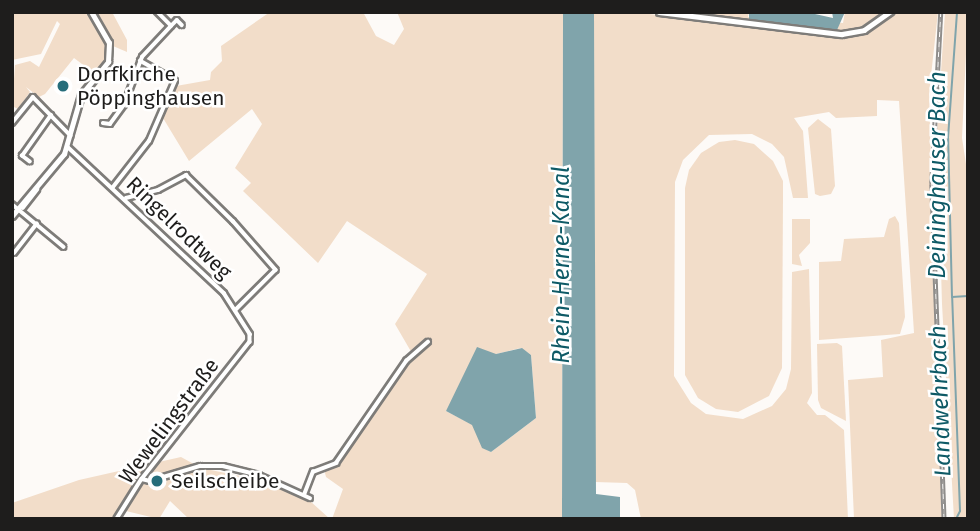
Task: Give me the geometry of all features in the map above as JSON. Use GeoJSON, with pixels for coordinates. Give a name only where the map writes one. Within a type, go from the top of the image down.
{"type":"FeatureCollection","features":[{"type":"Feature","properties":{"kind":"main road"},"geometry":{"type":"LineString","coordinates":[[12,216],[68,147],[81,95],[109,57],[109,43],[91,12]]}},
{"type":"Feature","properties":{"kind":"main road"},"geometry":{"type":"LineString","coordinates":[[659,12],[845,34],[864,30],[890,12]]}},
{"type":"Feature","properties":{"kind":"street"},"geometry":{"type":"LineString","coordinates":[[157,12],[171,26]]}},
{"type":"Feature","properties":{"kind":"street"},"geometry":{"type":"LineString","coordinates":[[103,123],[110,124],[124,105],[140,61],[177,20],[182,25]]}},
{"type":"Feature","properties":{"kind":"street"},"geometry":{"type":"LineString","coordinates":[[113,187],[149,141],[175,81],[140,61]]}},
{"type":"Feature","properties":{"kind":"street"},"geometry":{"type":"LineString","coordinates":[[12,123],[32,97],[71,136]]}},
{"type":"Feature","properties":{"kind":"street"},"geometry":{"type":"LineString","coordinates":[[30,162],[22,156],[51,115]]}},
{"type":"Feature","properties":{"kind":"street","name":"Ringelrodtweg"},"geometry":{"type":"LineString","coordinates":[[68,147],[126,198],[224,293],[250,334],[248,345]]}},
{"type":"Feature","properties":{"kind":"street"},"geometry":{"type":"LineString","coordinates":[[126,198],[158,190],[186,175],[276,270],[235,310]]}},
{"type":"Feature","properties":{"kind":"street"},"geometry":{"type":"LineString","coordinates":[[12,204],[64,247]]}},
{"type":"Feature","properties":{"kind":"street"},"geometry":{"type":"LineString","coordinates":[[14,253],[37,224]]}},
{"type":"Feature","properties":{"kind":"street"},"geometry":{"type":"LineString","coordinates":[[304,495],[313,472],[336,463],[406,361],[428,342]]}},
{"type":"Feature","properties":{"kind":"street","name":"Wewelingstraße"},"geometry":{"type":"LineString","coordinates":[[117,519],[142,479],[248,345]]}},
{"type":"Feature","properties":{"kind":"street"},"geometry":{"type":"LineString","coordinates":[[142,479],[150,481],[200,466],[223,466],[259,475],[310,498]]}},
{"type":"Feature","properties":{"kind":"shaded area"},"geometry":{"type":"Polygon","coordinates":[[[12,12],[112,12],[127,40],[127,52],[106,43],[104,61],[94,73],[74,58],[45,94],[39,97],[26,87],[30,92],[18,109],[12,106],[15,65],[30,61],[39,67],[60,24],[57,21],[41,54],[12,60],[12,12]]]}},
{"type":"Feature","properties":{"kind":"shaded area"},"geometry":{"type":"Polygon","coordinates":[[[270,12],[363,12],[376,36],[394,45],[404,29],[397,12],[563,12],[562,519],[332,519],[343,489],[326,477],[324,469],[338,463],[413,355],[395,324],[427,274],[347,221],[318,263],[243,191],[251,183],[235,168],[262,124],[252,109],[189,161],[163,118],[176,86],[210,80],[211,72],[222,61],[221,46],[270,12]],[[521,348],[496,354],[446,411],[473,425],[482,447],[491,452],[536,418],[531,355],[521,348]]]}},
{"type":"Feature","properties":{"kind":"shaded area"},"geometry":{"type":"Polygon","coordinates":[[[594,12],[633,12],[840,37],[868,30],[894,12],[938,12],[929,94],[942,519],[854,519],[848,380],[883,377],[881,340],[914,333],[899,101],[877,100],[877,116],[836,118],[829,112],[794,118],[803,131],[808,198],[793,198],[784,157],[772,144],[752,134],[709,135],[683,160],[675,182],[674,376],[691,403],[706,414],[743,419],[772,406],[786,389],[791,369],[792,272],[809,269],[812,393],[807,403],[817,415],[825,415],[844,430],[848,519],[641,519],[635,490],[627,483],[595,482],[594,12]]]}},
{"type":"Feature","properties":{"kind":"shaded area"},"geometry":{"type":"Polygon","coordinates":[[[677,12],[749,12],[748,17],[843,23],[845,12],[887,12],[866,26],[842,32],[677,12]]]}},
{"type":"Feature","properties":{"kind":"shaded area"},"geometry":{"type":"Polygon","coordinates":[[[945,12],[968,12],[962,138],[968,177],[968,519],[954,519],[942,304],[937,131],[945,12]]]}},
{"type":"Feature","properties":{"kind":"shaded area"},"geometry":{"type":"Polygon","coordinates":[[[818,119],[831,129],[835,186],[831,194],[820,196],[815,194],[808,128],[818,119]]]}},
{"type":"Feature","properties":{"kind":"shaded area"},"geometry":{"type":"Polygon","coordinates":[[[735,140],[754,144],[773,161],[783,181],[782,368],[769,396],[738,412],[716,409],[698,398],[685,375],[685,188],[689,170],[701,153],[719,142],[735,140]]]}},
{"type":"Feature","properties":{"kind":"shaded area"},"geometry":{"type":"Polygon","coordinates":[[[895,216],[899,223],[905,317],[900,334],[819,340],[819,262],[841,261],[844,239],[884,237],[889,219],[895,216]]]}},
{"type":"Feature","properties":{"kind":"shaded area"},"geometry":{"type":"Polygon","coordinates":[[[792,219],[810,219],[810,243],[799,255],[802,266],[792,264],[792,219]]]}},
{"type":"Feature","properties":{"kind":"shaded area"},"geometry":{"type":"Polygon","coordinates":[[[837,343],[842,346],[846,421],[821,408],[818,400],[817,344],[837,343]]]}},
{"type":"Feature","properties":{"kind":"shaded area"},"geometry":{"type":"Polygon","coordinates":[[[181,457],[201,468],[270,482],[310,501],[330,519],[189,519],[170,501],[159,519],[126,511],[121,519],[12,519],[12,503],[79,480],[181,457]]]}},
{"type":"Feature","properties":{"kind":"water"},"geometry":{"type":"Polygon","coordinates":[[[563,12],[594,12],[596,494],[620,497],[620,519],[562,519],[563,12]]]}},
{"type":"Feature","properties":{"kind":"water"},"geometry":{"type":"Polygon","coordinates":[[[749,12],[806,12],[833,18],[832,12],[845,12],[837,30],[749,20],[749,12]]]}},
{"type":"Feature","properties":{"kind":"water"},"geometry":{"type":"Polygon","coordinates":[[[477,347],[496,354],[522,348],[531,355],[536,418],[491,452],[482,448],[472,425],[446,411],[477,347]]]}},
{"type":"Feature","properties":{"kind":"waterway","name":"Deininghauser Bach"},"geometry":{"type":"LineString","coordinates":[[952,297],[948,138],[957,12]]}},
{"type":"Feature","properties":{"kind":"waterway","name":"Landwehrbach"},"geometry":{"type":"LineString","coordinates":[[956,519],[960,511],[952,297],[968,296]]}},
{"type":"Feature","properties":{"kind":"railway"},"geometry":{"type":"LineString","coordinates":[[941,12],[932,184],[944,519]]}},
{"type":"Feature","properties":{"kind":"place","name":"Dorfkirche Pöppinghausen"},"geometry":{"type":"Point","coordinates":[63,86]}},
{"type":"Feature","properties":{"kind":"place","name":"Seilscheibe"},"geometry":{"type":"Point","coordinates":[157,481]}},
{"type":"Feature","properties":{"kind":"water label","name":"Rhein-Herne-Kanal"},"geometry":{"type":"Point","coordinates":[561,265]}}]}
